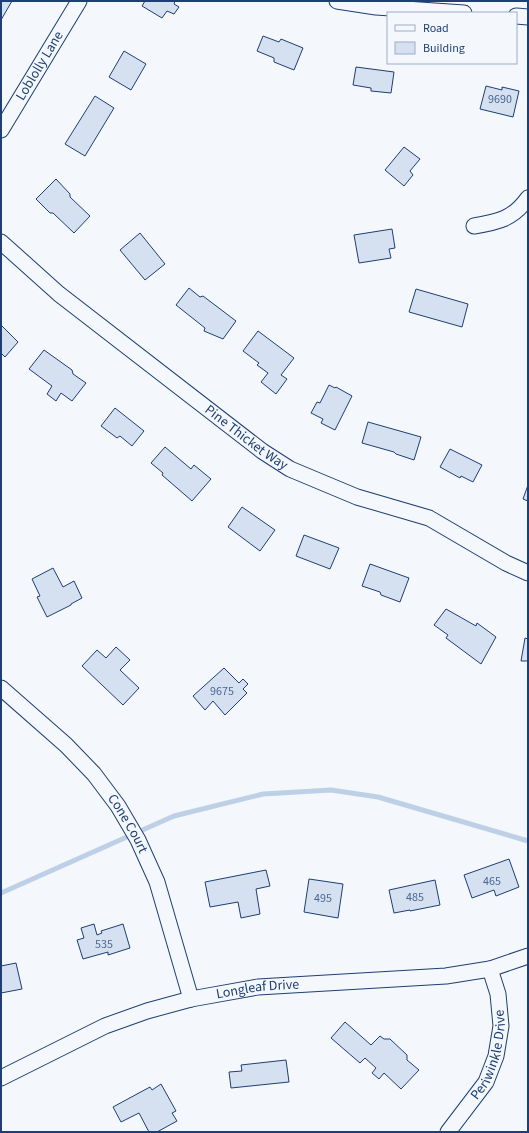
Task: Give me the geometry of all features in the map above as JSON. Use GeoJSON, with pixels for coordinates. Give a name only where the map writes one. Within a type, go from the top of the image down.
{"type":"FeatureCollection","features":[{"type":"Feature","properties":{"kind":"street","name":"Loblolly Lane"},"geometry":{"type":"LineString","coordinates":[[1,130],[79,1]]}},
{"type":"Feature","properties":{"kind":"street"},"geometry":{"type":"LineString","coordinates":[[337,1],[376,7],[449,12]]}},
{"type":"Feature","properties":{"kind":"street"},"geometry":{"type":"LineString","coordinates":[[517,16],[528,17]]}},
{"type":"Feature","properties":{"kind":"street"},"geometry":{"type":"LineString","coordinates":[[474,226],[498,222],[520,209],[528,198]]}},
{"type":"Feature","properties":{"kind":"street","name":"Pine Thicket Way"},"geometry":{"type":"LineString","coordinates":[[1,242],[59,294],[262,451],[285,465],[357,497],[429,518],[506,563],[528,573]]}},
{"type":"Feature","properties":{"kind":"street","name":"Cone Court"},"geometry":{"type":"LineString","coordinates":[[1,688],[66,745],[94,774],[118,806],[138,840],[157,882],[191,998]]}},
{"type":"Feature","properties":{"kind":"street","name":"Longleaf Drive"},"geometry":{"type":"LineString","coordinates":[[1,1078],[105,1026],[146,1011],[191,998],[258,988],[446,976],[490,969],[528,956]]}},
{"type":"Feature","properties":{"kind":"street","name":"Periwinkle Drive"},"geometry":{"type":"LineString","coordinates":[[448,1132],[486,1082],[496,1056],[501,1026],[498,994],[490,969]]}},
{"type":"Feature","properties":{"kind":"building"},"geometry":{"type":"Polygon","coordinates":[[[1,1],[12,1],[1,20],[1,1]]]}},
{"type":"Feature","properties":{"kind":"building"},"geometry":{"type":"Polygon","coordinates":[[[145,1],[175,1],[174,4],[179,7],[174,14],[167,11],[162,18],[142,6],[145,1]]]}},
{"type":"Feature","properties":{"kind":"building"},"geometry":{"type":"Polygon","coordinates":[[[263,36],[279,42],[281,39],[303,48],[294,70],[274,62],[274,58],[257,51],[263,36]]]}},
{"type":"Feature","properties":{"kind":"building"},"geometry":{"type":"Polygon","coordinates":[[[124,51],[146,64],[131,90],[109,77],[124,51]]]}},
{"type":"Feature","properties":{"kind":"building"},"geometry":{"type":"Polygon","coordinates":[[[356,67],[394,72],[391,93],[371,91],[371,88],[353,85],[356,67]]]}},
{"type":"Feature","properties":{"kind":"building"},"geometry":{"type":"Polygon","coordinates":[[[486,86],[502,90],[502,87],[519,91],[513,117],[480,109],[486,86]]]}},
{"type":"Feature","properties":{"kind":"building"},"geometry":{"type":"Polygon","coordinates":[[[95,96],[114,108],[85,156],[65,144],[95,96]]]}},
{"type":"Feature","properties":{"kind":"building"},"geometry":{"type":"Polygon","coordinates":[[[404,147],[420,159],[410,171],[413,175],[404,186],[385,170],[404,147]]]}},
{"type":"Feature","properties":{"kind":"building"},"geometry":{"type":"Polygon","coordinates":[[[56,179],[70,194],[70,197],[90,216],[74,233],[36,199],[56,179]]]}},
{"type":"Feature","properties":{"kind":"building"},"geometry":{"type":"Polygon","coordinates":[[[392,229],[395,248],[389,249],[391,258],[359,263],[354,235],[392,229]]]}},
{"type":"Feature","properties":{"kind":"building"},"geometry":{"type":"Polygon","coordinates":[[[140,233],[165,264],[145,280],[120,250],[140,233]]]}},
{"type":"Feature","properties":{"kind":"building"},"geometry":{"type":"Polygon","coordinates":[[[189,288],[200,297],[203,296],[236,321],[223,339],[204,331],[205,328],[176,305],[189,288]]]}},
{"type":"Feature","properties":{"kind":"building"},"geometry":{"type":"Polygon","coordinates":[[[416,289],[468,304],[462,327],[409,312],[416,289]]]}},
{"type":"Feature","properties":{"kind":"building"},"geometry":{"type":"Polygon","coordinates":[[[1,325],[18,342],[5,357],[1,353],[1,325]]]}},
{"type":"Feature","properties":{"kind":"building"},"geometry":{"type":"Polygon","coordinates":[[[258,331],[294,358],[281,375],[287,379],[276,394],[261,382],[268,373],[257,365],[259,363],[243,351],[258,331]]]}},
{"type":"Feature","properties":{"kind":"building"},"geometry":{"type":"Polygon","coordinates":[[[44,350],[72,370],[73,374],[86,383],[72,401],[61,393],[56,401],[47,394],[52,386],[29,369],[44,350]]]}},
{"type":"Feature","properties":{"kind":"building"},"geometry":{"type":"Polygon","coordinates":[[[329,385],[335,388],[336,387],[352,396],[335,430],[321,423],[323,419],[311,413],[317,402],[320,403],[329,385]]]}},
{"type":"Feature","properties":{"kind":"building"},"geometry":{"type":"Polygon","coordinates":[[[115,408],[144,431],[132,446],[120,436],[117,438],[101,426],[115,408]]]}},
{"type":"Feature","properties":{"kind":"building"},"geometry":{"type":"Polygon","coordinates":[[[368,422],[421,437],[414,460],[394,452],[362,443],[368,422]]]}},
{"type":"Feature","properties":{"kind":"building"},"geometry":{"type":"Polygon","coordinates":[[[165,447],[191,469],[194,465],[211,479],[192,501],[162,475],[163,473],[151,463],[165,447]]]}},
{"type":"Feature","properties":{"kind":"building"},"geometry":{"type":"Polygon","coordinates":[[[450,449],[482,465],[473,482],[461,476],[460,478],[440,467],[450,449]]]}},
{"type":"Feature","properties":{"kind":"building"},"geometry":{"type":"Polygon","coordinates":[[[528,485],[528,501],[523,499],[528,485]]]}},
{"type":"Feature","properties":{"kind":"building"},"geometry":{"type":"Polygon","coordinates":[[[242,507],[275,530],[260,551],[228,527],[242,507]]]}},
{"type":"Feature","properties":{"kind":"building"},"geometry":{"type":"Polygon","coordinates":[[[304,535],[339,548],[330,569],[296,556],[304,535]]]}},
{"type":"Feature","properties":{"kind":"building"},"geometry":{"type":"Polygon","coordinates":[[[370,564],[409,578],[400,602],[381,595],[380,592],[362,586],[370,564]]]}},
{"type":"Feature","properties":{"kind":"building"},"geometry":{"type":"Polygon","coordinates":[[[53,568],[63,587],[74,581],[82,598],[47,617],[37,597],[40,596],[32,579],[53,568]]]}},
{"type":"Feature","properties":{"kind":"building"},"geometry":{"type":"Polygon","coordinates":[[[446,609],[476,626],[477,623],[496,637],[481,664],[446,638],[448,635],[434,625],[446,609]]]}},
{"type":"Feature","properties":{"kind":"building"},"geometry":{"type":"Polygon","coordinates":[[[525,638],[528,639],[528,661],[521,661],[525,638]]]}},
{"type":"Feature","properties":{"kind":"building"},"geometry":{"type":"Polygon","coordinates":[[[116,647],[130,660],[120,670],[139,688],[123,705],[82,666],[97,650],[106,658],[116,647]]]}},
{"type":"Feature","properties":{"kind":"building"},"geometry":{"type":"Polygon","coordinates":[[[224,668],[239,683],[243,679],[248,684],[243,689],[247,693],[225,715],[213,701],[205,710],[193,696],[224,668]]]}},
{"type":"Feature","properties":{"kind":"building"},"geometry":{"type":"Polygon","coordinates":[[[509,859],[519,887],[496,896],[494,890],[472,898],[464,875],[509,859]]]}},
{"type":"Feature","properties":{"kind":"building"},"geometry":{"type":"Polygon","coordinates":[[[266,870],[270,886],[256,889],[260,914],[241,918],[238,902],[210,907],[205,882],[266,870]]]}},
{"type":"Feature","properties":{"kind":"building"},"geometry":{"type":"Polygon","coordinates":[[[309,879],[343,884],[338,918],[304,912],[309,879]]]}},
{"type":"Feature","properties":{"kind":"building"},"geometry":{"type":"Polygon","coordinates":[[[435,880],[440,905],[394,913],[389,890],[435,880]]]}},
{"type":"Feature","properties":{"kind":"building"},"geometry":{"type":"Polygon","coordinates":[[[94,924],[97,935],[102,933],[101,931],[123,924],[130,948],[108,955],[108,952],[83,959],[77,940],[84,938],[81,928],[94,924]]]}},
{"type":"Feature","properties":{"kind":"building"},"geometry":{"type":"Polygon","coordinates":[[[16,963],[22,989],[1,993],[1,966],[16,963]]]}},
{"type":"Feature","properties":{"kind":"building"},"geometry":{"type":"Polygon","coordinates":[[[345,1022],[371,1045],[380,1036],[384,1039],[390,1039],[407,1055],[407,1060],[419,1070],[401,1089],[384,1073],[379,1079],[372,1073],[376,1068],[365,1058],[360,1063],[331,1038],[345,1022]]]}},
{"type":"Feature","properties":{"kind":"building"},"geometry":{"type":"Polygon","coordinates":[[[286,1060],[289,1082],[231,1088],[229,1072],[242,1071],[241,1065],[286,1060]]]}},
{"type":"Feature","properties":{"kind":"building"},"geometry":{"type":"Polygon","coordinates":[[[161,1084],[176,1111],[172,1113],[177,1121],[157,1132],[149,1132],[139,1113],[121,1122],[113,1107],[150,1087],[152,1090],[161,1084]]]}},
{"type":"Feature","properties":{"kind":"waterway"},"geometry":{"type":"LineString","coordinates":[[1,893],[174,816],[263,794],[331,790],[378,797],[528,841]]}}]}
